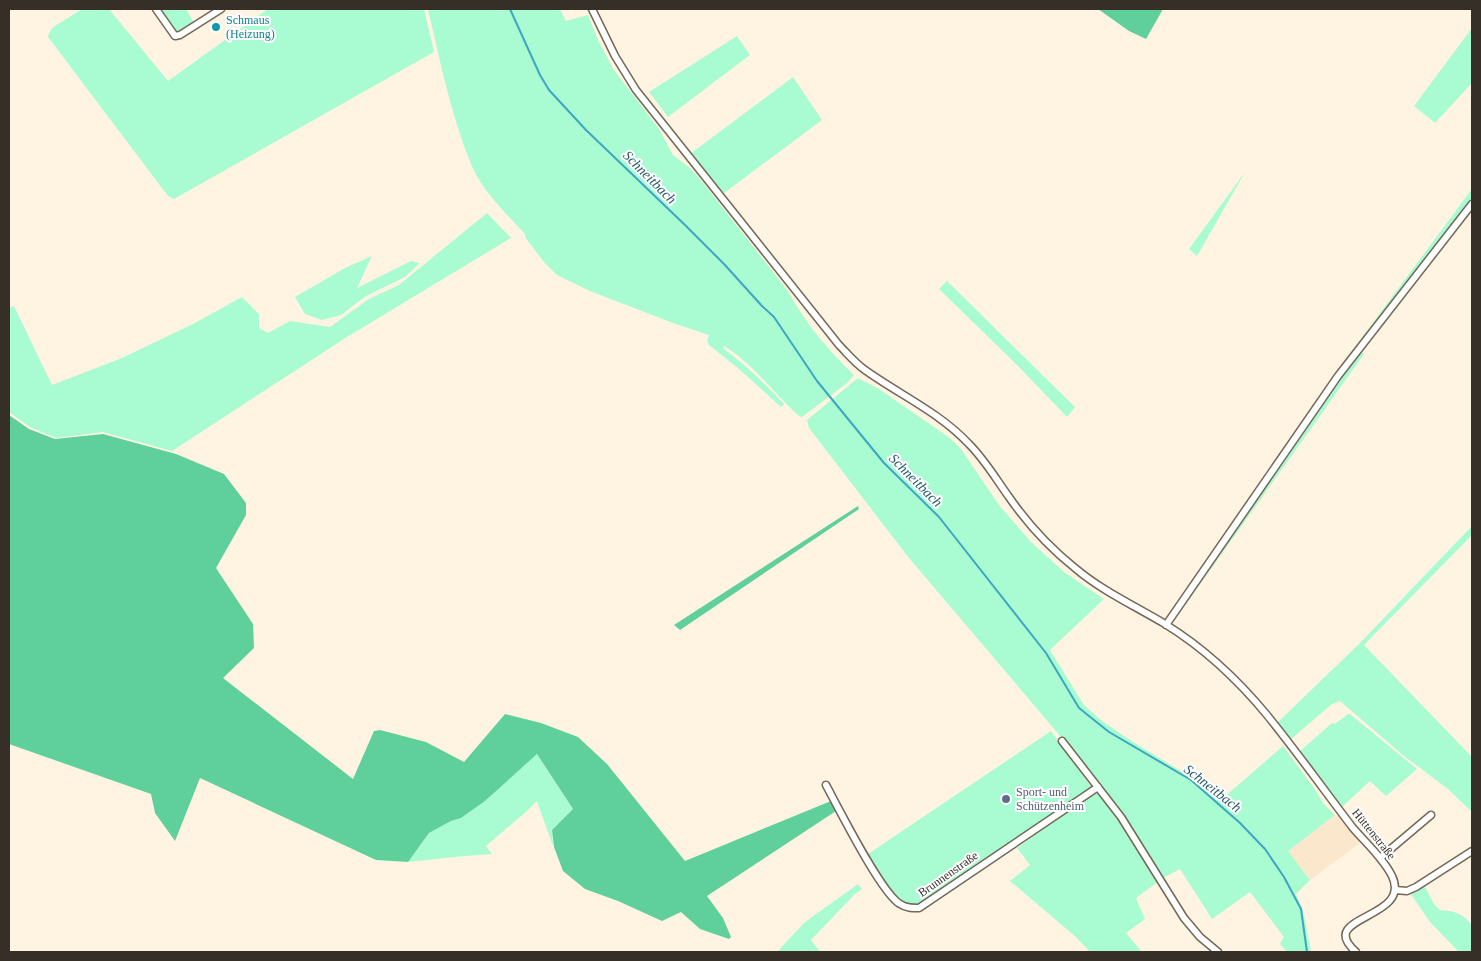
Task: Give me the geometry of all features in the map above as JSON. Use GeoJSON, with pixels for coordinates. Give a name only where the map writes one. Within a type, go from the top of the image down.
{"type":"FeatureCollection","features":[{"type":"Feature","properties":{"kind":"street"},"geometry":{"type":"LineString","coordinates":[[156,9],[175,36],[180,35],[222,9]]}},
{"type":"Feature","properties":{"kind":"street","name":"Hüttenstraße"},"geometry":{"type":"LineString","coordinates":[[593,10],[615,56],[636,90],[839,345],[864,369],[928,409],[970,444],[1010,499],[1039,534],[1076,569],[1166,625],[1203,651],[1248,693],[1287,740],[1354,828],[1380,858],[1392,875],[1396,890]]}},
{"type":"Feature","properties":{"kind":"street"},"geometry":{"type":"LineString","coordinates":[[1166,625],[1338,376],[1472,204]]}},
{"type":"Feature","properties":{"kind":"street"},"geometry":{"type":"LineString","coordinates":[[1062,741],[1121,817],[1184,918],[1200,937],[1218,952]]}},
{"type":"Feature","properties":{"kind":"street","name":"Brunnenstraße"},"geometry":{"type":"LineString","coordinates":[[826,785],[878,878],[898,904],[908,908],[919,908],[1098,787]]}},
{"type":"Feature","properties":{"kind":"street"},"geometry":{"type":"LineString","coordinates":[[1380,858],[1431,815]]}},
{"type":"Feature","properties":{"kind":"street"},"geometry":{"type":"LineString","coordinates":[[1351,951],[1345,935],[1348,928],[1385,906],[1391,900],[1396,890],[1407,891],[1416,887],[1472,851]]}},
{"type":"Feature","properties":{"kind":"shaded area"},"geometry":{"type":"Polygon","coordinates":[[[1335,815],[1339,816],[1360,843],[1310,880],[1288,851],[1335,815]]]}},
{"type":"Feature","properties":{"kind":"green space"},"geometry":{"type":"Polygon","coordinates":[[[82,9],[109,9],[168,81],[268,9],[424,9],[434,52],[174,199],[168,196],[48,37],[52,28],[82,9]]]}},
{"type":"Feature","properties":{"kind":"green space"},"geometry":{"type":"Polygon","coordinates":[[[166,9],[186,9],[194,23],[175,32],[162,11],[166,9]]]}},
{"type":"Feature","properties":{"kind":"green space"},"geometry":{"type":"Polygon","coordinates":[[[428,9],[560,9],[566,21],[588,15],[599,42],[614,70],[659,129],[673,155],[691,169],[704,184],[788,291],[818,336],[854,375],[847,383],[802,417],[799,416],[735,353],[724,346],[724,349],[755,375],[784,404],[781,407],[709,345],[707,341],[709,335],[590,291],[557,275],[544,262],[525,237],[525,234],[502,210],[481,183],[471,164],[452,107],[428,9]]]}},
{"type":"Feature","properties":{"kind":"green space"},"geometry":{"type":"Polygon","coordinates":[[[1098,9],[1163,9],[1146,39],[1129,31],[1098,9]]]}},
{"type":"Feature","properties":{"kind":"green space"},"geometry":{"type":"Polygon","coordinates":[[[1472,28],[1472,83],[1435,123],[1414,106],[1472,28]]]}},
{"type":"Feature","properties":{"kind":"green space"},"geometry":{"type":"Polygon","coordinates":[[[737,36],[750,55],[668,117],[649,92],[737,36]]]}},
{"type":"Feature","properties":{"kind":"green space"},"geometry":{"type":"Polygon","coordinates":[[[793,77],[822,120],[724,193],[690,154],[793,77]]]}},
{"type":"Feature","properties":{"kind":"green space"},"geometry":{"type":"Polygon","coordinates":[[[1245,172],[1197,256],[1189,249],[1245,172]]]}},
{"type":"Feature","properties":{"kind":"green space"},"geometry":{"type":"Polygon","coordinates":[[[1472,189],[1472,199],[1339,372],[1337,371],[1472,189]]]}},
{"type":"Feature","properties":{"kind":"green space"},"geometry":{"type":"Polygon","coordinates":[[[487,213],[511,238],[347,337],[172,451],[103,432],[56,438],[30,427],[9,412],[9,308],[14,306],[52,385],[122,358],[193,324],[242,297],[259,314],[259,328],[268,333],[290,321],[330,327],[369,299],[399,285],[487,213]]]}},
{"type":"Feature","properties":{"kind":"green space"},"geometry":{"type":"Polygon","coordinates":[[[372,256],[357,288],[411,261],[420,263],[405,277],[366,296],[341,315],[322,320],[305,314],[295,297],[345,268],[372,256]]]}},
{"type":"Feature","properties":{"kind":"green space"},"geometry":{"type":"Polygon","coordinates":[[[947,281],[1075,407],[1067,417],[939,289],[947,281]]]}},
{"type":"Feature","properties":{"kind":"green space"},"geometry":{"type":"Polygon","coordinates":[[[1360,351],[1364,354],[1174,621],[1327,395],[1360,351]]]}},
{"type":"Feature","properties":{"kind":"green space"},"geometry":{"type":"Polygon","coordinates":[[[858,378],[879,389],[950,438],[961,449],[999,505],[1031,542],[1064,572],[1104,599],[1050,650],[1084,705],[1102,721],[1222,799],[1283,746],[1323,803],[1335,815],[1288,851],[1310,880],[1296,894],[1303,911],[1311,952],[1287,952],[1280,944],[1284,937],[1250,892],[1212,919],[1180,869],[1163,878],[1101,784],[909,558],[809,428],[807,420],[858,378]]]}},
{"type":"Feature","properties":{"kind":"green space"},"geometry":{"type":"Polygon","coordinates":[[[9,415],[29,429],[55,439],[103,434],[176,454],[224,474],[246,503],[246,515],[216,568],[253,624],[254,648],[223,678],[353,779],[374,731],[380,730],[426,742],[464,762],[505,714],[541,723],[578,737],[607,764],[685,861],[831,801],[836,811],[707,896],[723,918],[731,937],[729,939],[700,929],[681,912],[662,921],[618,901],[585,889],[563,871],[554,847],[552,830],[573,809],[537,754],[485,801],[461,818],[451,821],[429,833],[408,862],[376,860],[200,778],[175,841],[155,813],[151,794],[9,744],[9,415]]]}},
{"type":"Feature","properties":{"kind":"green space"},"geometry":{"type":"Polygon","coordinates":[[[858,506],[859,509],[680,630],[674,625],[858,506]]]}},
{"type":"Feature","properties":{"kind":"green space"},"geometry":{"type":"Polygon","coordinates":[[[1472,526],[1472,535],[1364,645],[1472,757],[1472,812],[1448,789],[1404,756],[1340,701],[1332,704],[1290,740],[1277,723],[1360,643],[1472,526]]]}},
{"type":"Feature","properties":{"kind":"green space"},"geometry":{"type":"Polygon","coordinates":[[[1348,714],[1417,769],[1386,796],[1370,781],[1341,808],[1299,752],[1332,723],[1335,724],[1348,714]]]}},
{"type":"Feature","properties":{"kind":"green space"},"geometry":{"type":"Polygon","coordinates":[[[1051,731],[1092,788],[919,904],[906,905],[895,897],[868,854],[1051,731]]]}},
{"type":"Feature","properties":{"kind":"green space"},"geometry":{"type":"Polygon","coordinates":[[[537,754],[573,809],[552,830],[553,846],[537,801],[486,846],[492,854],[408,862],[429,833],[451,821],[461,818],[485,801],[537,754]]]}},
{"type":"Feature","properties":{"kind":"green space"},"geometry":{"type":"Polygon","coordinates":[[[1098,793],[1119,818],[1159,881],[1136,898],[1145,919],[1126,933],[1142,952],[1090,952],[1076,937],[1010,881],[1030,865],[1017,848],[1078,804],[1098,793]]]}},
{"type":"Feature","properties":{"kind":"green space"},"geometry":{"type":"Polygon","coordinates":[[[858,884],[862,889],[811,940],[820,952],[777,952],[805,922],[858,884]]]}},
{"type":"Feature","properties":{"kind":"green space"},"geometry":{"type":"Polygon","coordinates":[[[1424,885],[1434,904],[1440,910],[1458,913],[1472,925],[1472,952],[1459,952],[1430,922],[1410,893],[1424,885]]]}},
{"type":"Feature","properties":{"kind":"waterway","name":"Schneitbach"},"geometry":{"type":"LineString","coordinates":[[510,9],[540,75],[549,90],[586,130],[685,225],[774,317],[817,381],[884,463],[939,517],[1046,653],[1079,708],[1109,732],[1191,780],[1240,823],[1265,849],[1284,877],[1301,909],[1307,952]]}},
{"type":"Feature","properties":{"kind":"place","name":"Schmaus (Heizung)"},"geometry":{"type":"Point","coordinates":[216,27]}},
{"type":"Feature","properties":{"kind":"place","name":"Sport- und Schützenheim"},"geometry":{"type":"Point","coordinates":[1006,799]}}]}
